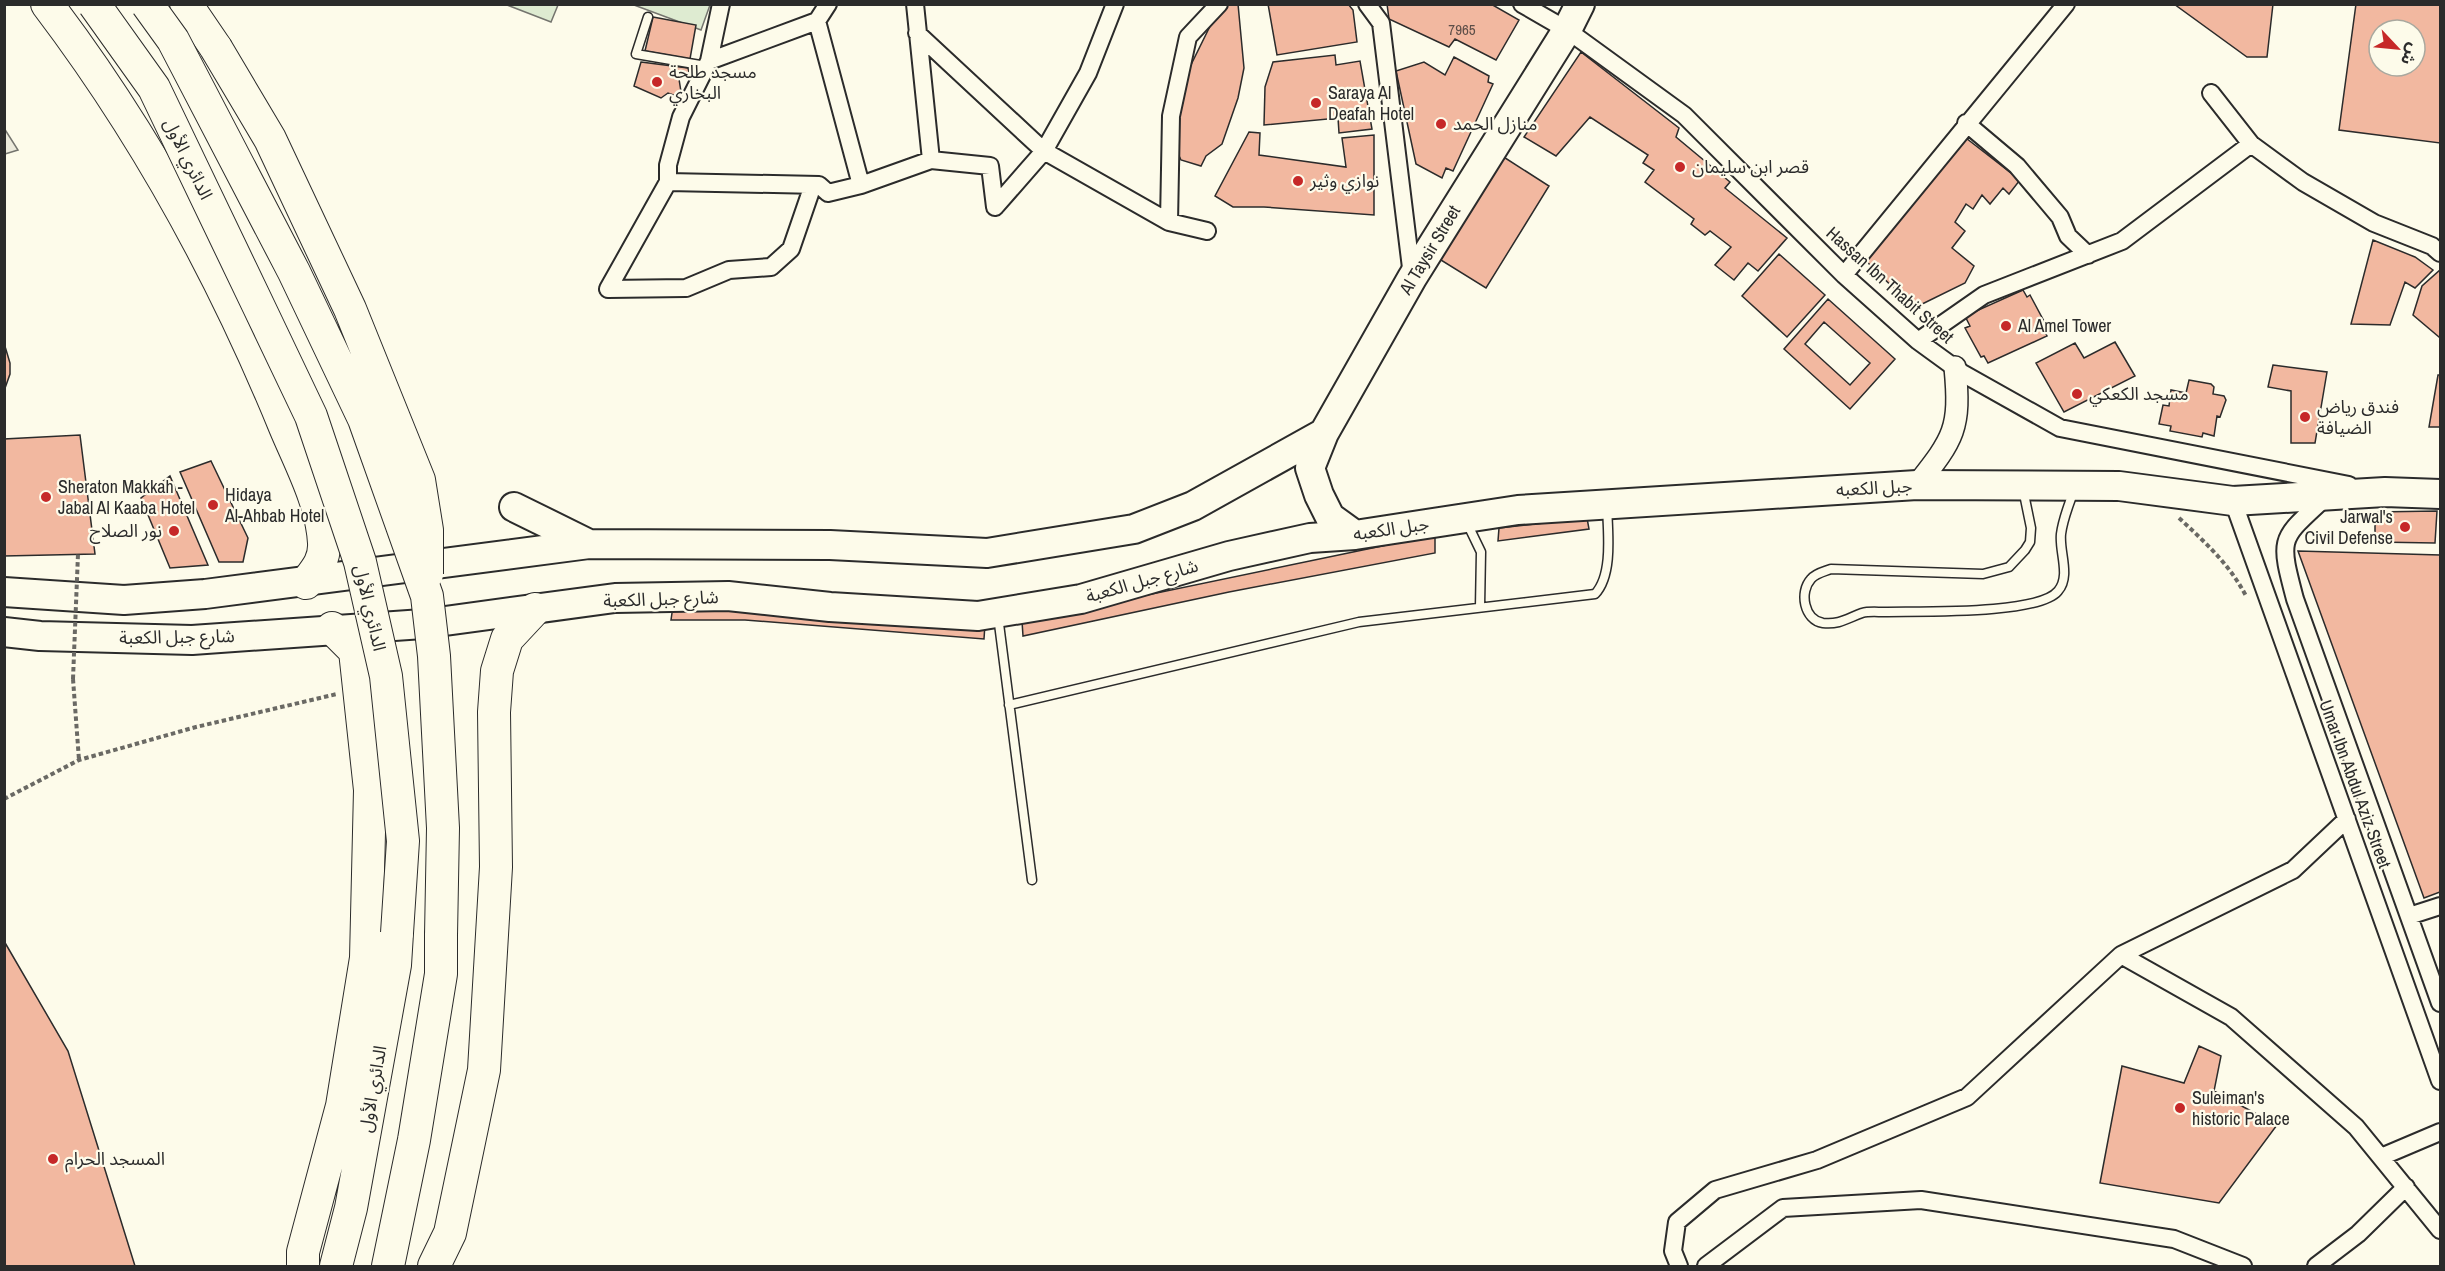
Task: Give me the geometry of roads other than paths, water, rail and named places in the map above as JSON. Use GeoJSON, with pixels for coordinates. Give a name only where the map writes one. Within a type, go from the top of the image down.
{"type":"FeatureCollection","features":[{"type":"Feature","properties":{"kind":"highway"},"geometry":{"type":"LineString","coordinates":[[48,4],[83,52],[134,130],[195,237],[267,382],[315,498],[324,543],[322,562],[306,583]]}},
{"type":"Feature","properties":{"kind":"highway","name":"الدائري الأول"},"geometry":{"type":"LineString","coordinates":[[94,4],[154,88],[311,416],[360,562],[386,675],[403,842],[395,964],[351,1208],[336,1266]]}},
{"type":"Feature","properties":{"kind":"highway"},"geometry":{"type":"LineString","coordinates":[[147,4],[173,40],[294,272],[359,409],[427,596]]}},
{"type":"Feature","properties":{"kind":"highway"},"geometry":{"type":"LineString","coordinates":[[186,4],[216,48],[270,139],[345,298],[419,480],[427,530],[427,596],[434,656],[443,828],[441,974],[414,1140],[388,1266]]}},
{"type":"Feature","properties":{"kind":"highway","name":"Al Taysir Street"},"geometry":{"type":"LineString","coordinates":[[1355,535],[1330,518],[1310,468],[1324,434],[1412,278],[1567,30],[1580,4]]}},
{"type":"Feature","properties":{"kind":"highway","name":"شارع جبل الكعبة"},"geometry":{"type":"LineString","coordinates":[[4,592],[124,600],[306,583],[589,544],[830,545],[987,553],[1134,529],[1193,506],[1324,434]]}},
{"type":"Feature","properties":{"kind":"highway","name":"جبل الكعبه"},"geometry":{"type":"LineString","coordinates":[[1310,538],[1355,535],[1518,510],[1917,485],[2119,486],[2232,501],[2385,492],[2440,494]]}},
{"type":"Feature","properties":{"kind":"highway"},"geometry":{"type":"LineString","coordinates":[[514,507],[589,544]]}},
{"type":"Feature","properties":{"kind":"highway","name":"شارع جبل الكعبة"},"geometry":{"type":"LineString","coordinates":[[4,632],[40,636],[192,640],[332,628],[423,624],[615,598],[728,596],[830,607],[978,616],[1081,599],[1229,556],[1310,538]]}},
{"type":"Feature","properties":{"kind":"highway"},"geometry":{"type":"LineString","coordinates":[[434,1266],[450,1233],[484,1070],[496,867],[494,712],[497,671],[507,639],[535,609]]}},
{"type":"Feature","properties":{"kind":"highway"},"geometry":{"type":"LineString","coordinates":[[303,1266],[303,1252],[342,1106],[366,958],[370,790],[355,651],[332,628]]}},
{"type":"Feature","properties":{"kind":"street"},"geometry":{"type":"LineString","coordinates":[[721,4],[708,64],[681,117],[668,165],[668,182],[608,290],[687,288],[729,270],[771,267],[791,249],[813,185]]}},
{"type":"Feature","properties":{"kind":"street"},"geometry":{"type":"LineString","coordinates":[[708,64],[817,21],[828,4]]}},
{"type":"Feature","properties":{"kind":"street"},"geometry":{"type":"LineString","coordinates":[[915,4],[931,160]]}},
{"type":"Feature","properties":{"kind":"street"},"geometry":{"type":"LineString","coordinates":[[668,182],[819,185],[828,193],[861,185],[931,160],[990,166],[995,207],[1044,151],[1088,73],[1115,4]]}},
{"type":"Feature","properties":{"kind":"street"},"geometry":{"type":"LineString","coordinates":[[1169,222],[1171,116],[1188,37],[1219,4]]}},
{"type":"Feature","properties":{"kind":"street"},"geometry":{"type":"LineString","coordinates":[[1367,4],[1381,23]]}},
{"type":"Feature","properties":{"kind":"street"},"geometry":{"type":"LineString","coordinates":[[1378,4],[1412,278]]}},
{"type":"Feature","properties":{"kind":"street","name":"Hassan Ibn Thabit Street"},"geometry":{"type":"LineString","coordinates":[[1522,4],[1567,30],[1684,115],[1720,148],[1844,275],[1918,341],[1955,368],[2060,428],[2385,492]]}},
{"type":"Feature","properties":{"kind":"street"},"geometry":{"type":"LineString","coordinates":[[1844,275],[1966,123],[2066,4]]}},
{"type":"Feature","properties":{"kind":"street"},"geometry":{"type":"LineString","coordinates":[[817,21],[861,185]]}},
{"type":"Feature","properties":{"kind":"street"},"geometry":{"type":"LineString","coordinates":[[917,33],[1044,151],[1169,222],[1207,231]]}},
{"type":"Feature","properties":{"kind":"street"},"geometry":{"type":"LineString","coordinates":[[2211,93],[2251,144],[2303,182],[2374,223],[2432,246],[2440,254]]}},
{"type":"Feature","properties":{"kind":"street"},"geometry":{"type":"LineString","coordinates":[[1966,123],[2017,166],[2060,217],[2068,236],[2088,255]]}},
{"type":"Feature","properties":{"kind":"street"},"geometry":{"type":"LineString","coordinates":[[1918,341],[1984,295],[2122,241],[2251,144]]}},
{"type":"Feature","properties":{"kind":"street"},"geometry":{"type":"LineString","coordinates":[[1917,485],[1954,433],[1959,400],[1955,368]]}},
{"type":"Feature","properties":{"kind":"street","name":"Umar Ibn Abdul Aziz Street"},"geometry":{"type":"LineString","coordinates":[[2327,496],[2298,523],[2285,540],[2284,556],[2295,599],[2440,1003]]}},
{"type":"Feature","properties":{"kind":"street","name":"Umar Ibn Abdul Aziz Street"},"geometry":{"type":"LineString","coordinates":[[2232,501],[2440,1081]]}},
{"type":"Feature","properties":{"kind":"street"},"geometry":{"type":"LineString","coordinates":[[1680,1266],[1673,1251],[1677,1222],[1715,1190],[1817,1160],[1967,1097],[2121,955],[2293,870],[2347,819]]}},
{"type":"Feature","properties":{"kind":"street"},"geometry":{"type":"LineString","coordinates":[[2409,916],[2440,906]]}},
{"type":"Feature","properties":{"kind":"street"},"geometry":{"type":"LineString","coordinates":[[2121,955],[2231,1017],[2356,1127],[2440,1230]]}},
{"type":"Feature","properties":{"kind":"street"},"geometry":{"type":"LineString","coordinates":[[2381,1157],[2440,1132]]}},
{"type":"Feature","properties":{"kind":"street"},"geometry":{"type":"LineString","coordinates":[[2316,1266],[2358,1234],[2406,1187]]}},
{"type":"Feature","properties":{"kind":"street"},"geometry":{"type":"LineString","coordinates":[[1706,1266],[1783,1208],[1921,1200],[2174,1239],[2242,1266]]}},
{"type":"Feature","properties":{"kind":"lane"},"geometry":{"type":"LineString","coordinates":[[648,17],[636,54],[708,64]]}},
{"type":"Feature","properties":{"kind":"lane"},"geometry":{"type":"LineString","coordinates":[[2022,486],[2031,528],[2030,542],[2008,567],[1983,574],[1831,569],[1818,573],[1810,580],[1805,590],[1804,603],[1809,614],[1821,623],[1841,623],[1864,612],[1994,609],[2031,606],[2048,599],[2058,592],[2064,578],[2061,537],[2064,519],[2075,486]]}},
{"type":"Feature","properties":{"kind":"lane"},"geometry":{"type":"LineString","coordinates":[[1009,705],[1359,622],[1595,594],[1602,587],[1606,575],[1607,504]]}},
{"type":"Feature","properties":{"kind":"lane"},"geometry":{"type":"LineString","coordinates":[[1464,518],[1481,552],[1480,607]]}},
{"type":"Feature","properties":{"kind":"lane"},"geometry":{"type":"LineString","coordinates":[[997,613],[1032,880]]}},
{"type":"Feature","properties":{"kind":"place","name":"مسجد طلحة البخاري"},"geometry":{"type":"Point","coordinates":[657,82]}},
{"type":"Feature","properties":{"kind":"place","name":"Saraya Al Deafah Hotel"},"geometry":{"type":"Point","coordinates":[1316,103]}},
{"type":"Feature","properties":{"kind":"place","name":"منازل الحمد"},"geometry":{"type":"Point","coordinates":[1441,124]}},
{"type":"Feature","properties":{"kind":"place","name":"قصر ابن سليمان"},"geometry":{"type":"Point","coordinates":[1680,167]}},
{"type":"Feature","properties":{"kind":"place","name":"نوازي وثير"},"geometry":{"type":"Point","coordinates":[1298,181]}},
{"type":"Feature","properties":{"kind":"place","name":"Al Amel Tower"},"geometry":{"type":"Point","coordinates":[2006,326]}},
{"type":"Feature","properties":{"kind":"place","name":"مسجد الكعكي"},"geometry":{"type":"Point","coordinates":[2077,394]}},
{"type":"Feature","properties":{"kind":"place","name":"فندق رياض الضيافة"},"geometry":{"type":"Point","coordinates":[2305,417]}},
{"type":"Feature","properties":{"kind":"place","name":"Sheraton Makkah - Jabal Al Kaaba Hotel"},"geometry":{"type":"Point","coordinates":[46,497]}},
{"type":"Feature","properties":{"kind":"place","name":"Hidaya Al-Ahbab Hotel"},"geometry":{"type":"Point","coordinates":[213,505]}},
{"type":"Feature","properties":{"kind":"place","name":"Jarwal's Civil Defense"},"geometry":{"type":"Point","coordinates":[2405,527]}},
{"type":"Feature","properties":{"kind":"place","name":"نور الصلاح"},"geometry":{"type":"Point","coordinates":[174,531]}},
{"type":"Feature","properties":{"kind":"place","name":"Suleiman's historic Palace"},"geometry":{"type":"Point","coordinates":[2180,1108]}},
{"type":"Feature","properties":{"kind":"place","name":"المسجد الحرام"},"geometry":{"type":"Point","coordinates":[53,1159]}}]}
